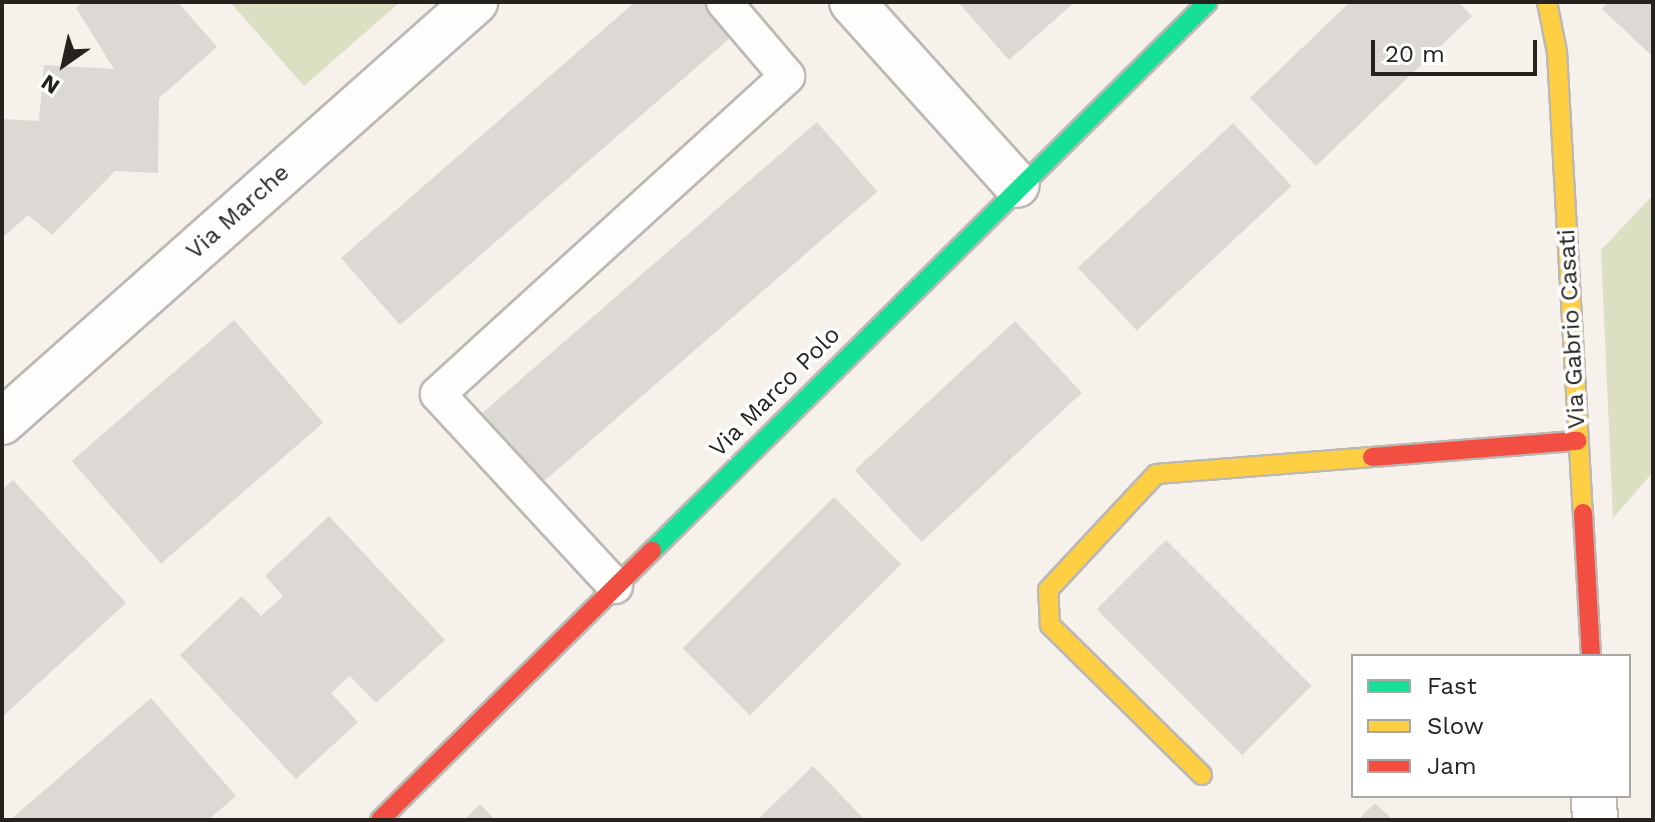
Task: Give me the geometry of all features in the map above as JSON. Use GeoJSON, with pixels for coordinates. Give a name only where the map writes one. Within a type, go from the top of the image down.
{"type":"FeatureCollection","features":[{"type":"Feature","properties":{"kind":"street","name":"Via Marche"},"geometry":{"type":"LineString","coordinates":[[2,422],[475,2]]}},
{"type":"Feature","properties":{"kind":"street"},"geometry":{"type":"LineString","coordinates":[[852,2],[1017,185]]}},
{"type":"Feature","properties":{"kind":"street","name":"Via Marco Polo"},"geometry":{"type":"LineString","coordinates":[[380,820],[1017,185],[1208,2]]}},
{"type":"Feature","properties":{"kind":"street","name":"Via Gabrio Casati"},"geometry":{"type":"LineString","coordinates":[[1547,2],[1557,52],[1591,654]]}},
{"type":"Feature","properties":{"kind":"street"},"geometry":{"type":"LineString","coordinates":[[1202,775],[1050,625],[1046,610],[1048,590],[1131,493],[1156,474],[1577,441]]}},
{"type":"Feature","properties":{"kind":"street"},"geometry":{"type":"LineString","coordinates":[[1594,798],[1595,820]]}},
{"type":"Feature","properties":{"kind":"lane"},"geometry":{"type":"LineString","coordinates":[[615,586],[438,394],[787,76],[724,2]]}},
{"type":"Feature","properties":{"kind":"green space"},"geometry":{"type":"Polygon","coordinates":[[[230,2],[400,2],[304,86],[230,2]]]}},
{"type":"Feature","properties":{"kind":"green space"},"geometry":{"type":"Polygon","coordinates":[[[1653,195],[1653,472],[1613,518],[1601,250],[1653,195]]]}},
{"type":"Feature","properties":{"kind":"building"},"geometry":{"type":"Polygon","coordinates":[[[83,2],[178,2],[217,47],[159,98],[158,173],[115,171],[52,235],[28,215],[2,238],[2,119],[39,121],[44,65],[114,69],[76,8],[83,2]]]}},
{"type":"Feature","properties":{"kind":"building"},"geometry":{"type":"Polygon","coordinates":[[[635,2],[711,2],[737,32],[400,325],[341,258],[635,2]]]}},
{"type":"Feature","properties":{"kind":"building"},"geometry":{"type":"Polygon","coordinates":[[[958,2],[1075,2],[1009,60],[958,2]]]}},
{"type":"Feature","properties":{"kind":"building"},"geometry":{"type":"Polygon","coordinates":[[[1350,2],[1458,2],[1472,16],[1316,166],[1250,98],[1350,2]]]}},
{"type":"Feature","properties":{"kind":"building"},"geometry":{"type":"Polygon","coordinates":[[[1608,2],[1653,2],[1653,57],[1602,9],[1608,2]]]}},
{"type":"Feature","properties":{"kind":"building"},"geometry":{"type":"Polygon","coordinates":[[[817,122],[877,191],[540,485],[480,415],[817,122]]]}},
{"type":"Feature","properties":{"kind":"building"},"geometry":{"type":"Polygon","coordinates":[[[1233,123],[1292,186],[1137,330],[1078,268],[1233,123]]]}},
{"type":"Feature","properties":{"kind":"building"},"geometry":{"type":"Polygon","coordinates":[[[234,320],[323,423],[161,564],[72,461],[234,320]]]}},
{"type":"Feature","properties":{"kind":"building"},"geometry":{"type":"Polygon","coordinates":[[[1015,321],[1082,393],[922,542],[855,470],[1015,321]]]}},
{"type":"Feature","properties":{"kind":"building"},"geometry":{"type":"Polygon","coordinates":[[[13,480],[126,603],[2,717],[2,490],[13,480]]]}},
{"type":"Feature","properties":{"kind":"building"},"geometry":{"type":"Polygon","coordinates":[[[834,497],[901,564],[750,715],[683,648],[834,497]]]}},
{"type":"Feature","properties":{"kind":"building"},"geometry":{"type":"Polygon","coordinates":[[[329,516],[445,640],[376,703],[350,676],[331,693],[358,722],[296,779],[180,655],[242,596],[261,616],[283,596],[265,576],[329,516]]]}},
{"type":"Feature","properties":{"kind":"building"},"geometry":{"type":"Polygon","coordinates":[[[1166,540],[1312,686],[1242,755],[1097,609],[1166,540]]]}},
{"type":"Feature","properties":{"kind":"building"},"geometry":{"type":"Polygon","coordinates":[[[151,698],[236,796],[208,820],[10,820],[151,698]]]}},
{"type":"Feature","properties":{"kind":"building"},"geometry":{"type":"Polygon","coordinates":[[[813,766],[865,820],[757,820],[813,766]]]}},
{"type":"Feature","properties":{"kind":"building"},"geometry":{"type":"Polygon","coordinates":[[[1375,803],[1393,820],[1358,820],[1375,803]]]}},
{"type":"Feature","properties":{"kind":"building"},"geometry":{"type":"Polygon","coordinates":[[[480,804],[495,820],[464,820],[480,804]]]}},
{"type":"Feature","properties":{"kind":"traffic: fast"},"geometry":{"type":"LineString","coordinates":[[652,551],[1208,2]]}},
{"type":"Feature","properties":{"kind":"traffic: slow"},"geometry":{"type":"LineString","coordinates":[[1547,2],[1557,52],[1583,513]]}},
{"type":"Feature","properties":{"kind":"traffic: slow"},"geometry":{"type":"LineString","coordinates":[[1202,775],[1050,625],[1048,590],[1156,474],[1372,457]]}},
{"type":"Feature","properties":{"kind":"traffic: jam"},"geometry":{"type":"LineString","coordinates":[[1372,457],[1577,441]]}},
{"type":"Feature","properties":{"kind":"traffic: jam"},"geometry":{"type":"LineString","coordinates":[[1583,513],[1591,654]]}},
{"type":"Feature","properties":{"kind":"traffic: jam"},"geometry":{"type":"LineString","coordinates":[[380,820],[652,551]]}}]}
